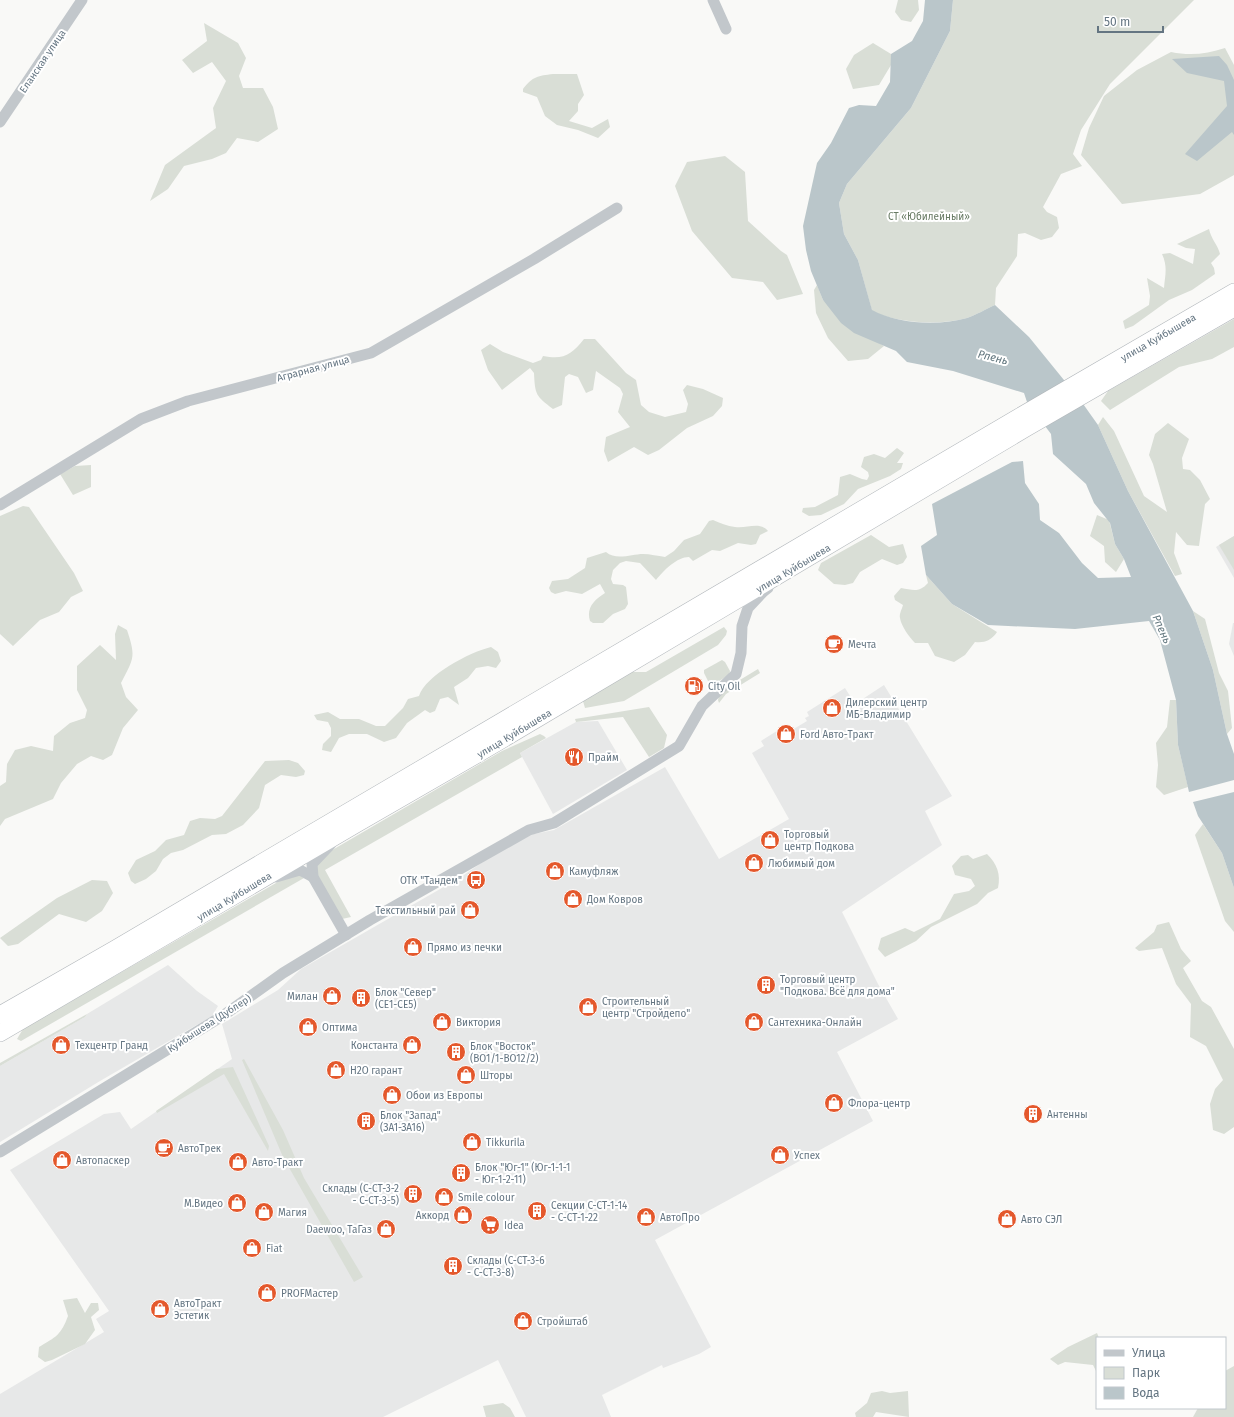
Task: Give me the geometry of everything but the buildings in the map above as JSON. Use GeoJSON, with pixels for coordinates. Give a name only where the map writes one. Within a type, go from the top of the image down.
{"type":"FeatureCollection","features":[{"type":"Feature","properties":{"kind":"highway","name":"улица Куйбышева"},"geometry":{"type":"LineString","coordinates":[[1085,387],[1234,292]]}},
{"type":"Feature","properties":{"kind":"highway","name":"улица Куйбышева"},"geometry":{"type":"LineString","coordinates":[[1085,387],[1234,308]]}},
{"type":"Feature","properties":{"kind":"highway"},"geometry":{"type":"LineString","coordinates":[[1023,423],[1085,387]]}},
{"type":"Feature","properties":{"kind":"highway","name":"улица Куйбышева"},"geometry":{"type":"LineString","coordinates":[[0,1033],[476,755],[797,565],[1023,423]]}},
{"type":"Feature","properties":{"kind":"highway","name":"улица Куйбышева"},"geometry":{"type":"LineString","coordinates":[[0,1015],[1023,423]]}},
{"type":"Feature","properties":{"kind":"street","name":"Еланская улица"},"geometry":{"type":"LineString","coordinates":[[0,122],[82,0]]}},
{"type":"Feature","properties":{"kind":"street"},"geometry":{"type":"LineString","coordinates":[[713,0],[726,29]]}},
{"type":"Feature","properties":{"kind":"street","name":"Аграрная улица"},"geometry":{"type":"LineString","coordinates":[[0,505],[141,419],[188,401],[371,352],[527,263],[617,208]]}},
{"type":"Feature","properties":{"kind":"street","name":"Куйбышева (Дублер)"},"geometry":{"type":"LineString","coordinates":[[0,1152],[224,1015],[283,973],[346,935],[418,892],[529,830],[554,823],[679,746],[702,706],[736,674],[741,653],[741,633],[748,608],[763,592],[797,565]]}},
{"type":"Feature","properties":{"kind":"street"},"geometry":{"type":"LineString","coordinates":[[346,935],[313,877],[312,864],[331,844],[358,823]]}},
{"type":"Feature","properties":{"kind":"street"},"geometry":{"type":"LineString","coordinates":[[250,887],[268,879],[300,870],[313,877]]}},
{"type":"Feature","properties":{"kind":"shaded area"},"geometry":{"type":"Polygon","coordinates":[[[1234,536],[1234,578],[1216,547],[1234,536]]]}},
{"type":"Feature","properties":{"kind":"shaded area"},"geometry":{"type":"Polygon","coordinates":[[[1234,623],[1234,656],[1229,644],[1234,623]]]}},
{"type":"Feature","properties":{"kind":"shaded area"},"geometry":{"type":"Polygon","coordinates":[[[884,685],[952,796],[925,811],[942,845],[842,912],[878,984],[898,1019],[837,1052],[873,1121],[655,1240],[711,1347],[699,1354],[663,1368],[662,1365],[602,1395],[611,1417],[526,1417],[498,1360],[383,1417],[0,1417],[0,1394],[104,1332],[96,1319],[109,1311],[10,1170],[104,1114],[120,1112],[131,1129],[232,1059],[222,1024],[278,990],[301,969],[461,877],[484,861],[529,835],[554,830],[665,767],[719,859],[789,819],[752,753],[764,746],[761,741],[788,724],[792,730],[807,721],[805,718],[809,716],[807,712],[845,688],[855,704],[884,685]]]}},
{"type":"Feature","properties":{"kind":"shaded area"},"geometry":{"type":"Polygon","coordinates":[[[598,721],[627,770],[553,814],[520,753],[576,722],[598,721]]]}},
{"type":"Feature","properties":{"kind":"shaded area"},"geometry":{"type":"Polygon","coordinates":[[[168,965],[197,991],[218,1006],[212,1016],[100,1081],[0,1142],[0,1066],[85,1017],[87,1014],[168,965]]]}},
{"type":"Feature","properties":{"kind":"green space"},"geometry":{"type":"Polygon","coordinates":[[[898,0],[918,0],[919,10],[911,22],[901,20],[895,12],[898,0]]]}},
{"type":"Feature","properties":{"kind":"green space","name":"СТ «Юбилейный»"},"geometry":{"type":"Polygon","coordinates":[[[953,0],[1194,0],[1110,84],[1081,130],[1073,154],[1082,166],[1061,174],[1043,207],[1047,212],[1057,217],[1059,228],[1052,237],[1041,240],[1025,233],[1018,234],[1017,256],[996,288],[995,305],[970,317],[956,320],[944,322],[906,321],[872,311],[858,260],[844,234],[839,203],[847,184],[911,108],[950,31],[953,0]]]}},
{"type":"Feature","properties":{"kind":"green space"},"geometry":{"type":"Polygon","coordinates":[[[204,23],[238,43],[246,58],[239,76],[243,88],[263,88],[273,107],[278,129],[258,142],[237,138],[226,153],[212,159],[184,166],[168,189],[150,201],[165,165],[216,128],[213,108],[226,81],[212,62],[193,73],[182,60],[207,41],[204,23]]]}},
{"type":"Feature","properties":{"kind":"green space"},"geometry":{"type":"Polygon","coordinates":[[[873,43],[891,54],[891,65],[879,85],[853,89],[846,69],[854,55],[873,43]]]}},
{"type":"Feature","properties":{"kind":"green space"},"geometry":{"type":"Polygon","coordinates":[[[1225,48],[1234,65],[1234,175],[1200,194],[1122,204],[1081,155],[1089,128],[1104,96],[1137,70],[1171,52],[1198,54],[1225,48]]]}},
{"type":"Feature","properties":{"kind":"green space"},"geometry":{"type":"Polygon","coordinates":[[[553,74],[577,74],[584,95],[578,104],[578,111],[569,121],[592,128],[608,119],[610,127],[598,138],[578,130],[557,125],[545,116],[537,97],[523,92],[523,89],[533,79],[540,76],[553,74]]]}},
{"type":"Feature","properties":{"kind":"green space"},"geometry":{"type":"Polygon","coordinates":[[[725,156],[745,172],[748,221],[787,255],[803,294],[777,300],[763,282],[732,278],[692,231],[675,186],[687,162],[725,156]]]}},
{"type":"Feature","properties":{"kind":"green space"},"geometry":{"type":"Polygon","coordinates":[[[1209,229],[1220,254],[1211,263],[1215,274],[1192,290],[1169,300],[1133,326],[1125,329],[1123,321],[1149,305],[1150,296],[1147,278],[1164,288],[1166,267],[1162,254],[1170,253],[1193,264],[1195,249],[1186,248],[1177,244],[1209,229]]]}},
{"type":"Feature","properties":{"kind":"green space"},"geometry":{"type":"Polygon","coordinates":[[[817,285],[823,300],[884,346],[868,359],[848,361],[828,338],[816,313],[814,290],[817,285]]]}},
{"type":"Feature","properties":{"kind":"green space"},"geometry":{"type":"Polygon","coordinates":[[[1234,319],[1234,347],[1212,359],[1179,367],[1110,410],[1101,401],[1108,391],[1234,319]]]}},
{"type":"Feature","properties":{"kind":"green space"},"geometry":{"type":"Polygon","coordinates":[[[584,339],[595,339],[626,373],[636,380],[641,405],[649,412],[665,417],[686,412],[688,404],[683,390],[687,385],[703,389],[723,398],[722,406],[713,416],[687,428],[659,450],[648,455],[634,447],[608,462],[604,451],[606,437],[630,427],[618,412],[623,394],[620,388],[596,371],[593,390],[586,393],[578,377],[569,374],[565,377],[562,405],[553,409],[540,398],[536,391],[534,373],[530,368],[502,390],[488,370],[481,350],[490,344],[503,352],[533,363],[541,360],[543,356],[562,357],[575,349],[584,339]]]}},
{"type":"Feature","properties":{"kind":"green space"},"geometry":{"type":"Polygon","coordinates":[[[1103,417],[1114,431],[1144,496],[1167,512],[1149,455],[1155,434],[1168,423],[1189,439],[1182,458],[1183,469],[1190,470],[1200,480],[1210,499],[1205,504],[1199,546],[1187,545],[1176,532],[1174,553],[1182,574],[1175,576],[1128,491],[1098,425],[1103,417]]]}},
{"type":"Feature","properties":{"kind":"green space"},"geometry":{"type":"Polygon","coordinates":[[[897,448],[904,453],[897,463],[903,463],[901,469],[890,476],[858,489],[844,504],[821,515],[809,516],[802,512],[803,508],[815,507],[838,495],[840,477],[850,474],[867,480],[869,476],[868,472],[861,467],[864,457],[874,454],[885,458],[897,448]]]}},
{"type":"Feature","properties":{"kind":"green space"},"geometry":{"type":"Polygon","coordinates":[[[91,465],[91,487],[73,495],[60,474],[75,466],[91,465]]]}},
{"type":"Feature","properties":{"kind":"green space"},"geometry":{"type":"Polygon","coordinates":[[[23,506],[29,507],[74,573],[83,591],[71,597],[59,612],[40,620],[13,646],[0,634],[0,516],[23,506]]]}},
{"type":"Feature","properties":{"kind":"green space"},"geometry":{"type":"Polygon","coordinates":[[[1097,515],[1109,520],[1115,544],[1124,559],[1116,572],[1105,562],[1104,546],[1090,536],[1097,515]]]}},
{"type":"Feature","properties":{"kind":"green space"},"geometry":{"type":"Polygon","coordinates":[[[713,520],[735,527],[761,526],[768,531],[760,535],[756,544],[751,545],[738,543],[720,551],[712,550],[693,561],[689,557],[680,559],[667,568],[656,580],[640,563],[626,561],[620,563],[613,570],[611,579],[613,584],[623,585],[626,587],[628,604],[625,609],[613,614],[603,623],[593,623],[590,621],[589,616],[590,608],[594,602],[605,593],[600,584],[582,594],[566,591],[555,594],[551,592],[549,588],[552,581],[568,579],[585,568],[587,558],[606,552],[610,555],[619,557],[643,554],[665,557],[674,551],[684,540],[700,534],[709,521],[713,520]]]}},
{"type":"Feature","properties":{"kind":"green space"},"geometry":{"type":"Polygon","coordinates":[[[871,535],[889,547],[903,544],[907,557],[903,563],[897,565],[882,559],[860,572],[853,583],[845,585],[834,584],[818,570],[821,563],[871,535]]]}},
{"type":"Feature","properties":{"kind":"green space"},"geometry":{"type":"Polygon","coordinates":[[[1234,536],[1234,570],[1219,545],[1234,536]]]}},
{"type":"Feature","properties":{"kind":"green space"},"geometry":{"type":"Polygon","coordinates":[[[926,575],[952,604],[997,632],[987,641],[975,642],[965,655],[954,662],[935,656],[928,643],[915,643],[902,625],[900,615],[903,605],[895,600],[894,596],[901,588],[919,590],[928,583],[926,575]]]}},
{"type":"Feature","properties":{"kind":"green space"},"geometry":{"type":"Polygon","coordinates":[[[1193,611],[1205,619],[1219,673],[1228,691],[1232,728],[1227,734],[1213,670],[1193,611]]]}},
{"type":"Feature","properties":{"kind":"green space"},"geometry":{"type":"Polygon","coordinates":[[[118,625],[127,630],[132,646],[131,662],[121,683],[126,697],[138,710],[123,728],[112,755],[103,760],[91,756],[77,764],[61,783],[53,799],[5,819],[0,826],[0,786],[6,782],[7,764],[15,750],[31,746],[53,751],[54,736],[70,723],[85,718],[87,710],[77,690],[77,666],[100,645],[116,660],[115,634],[118,625]]]}},
{"type":"Feature","properties":{"kind":"green space"},"geometry":{"type":"Polygon","coordinates":[[[724,627],[727,631],[726,635],[718,645],[624,701],[585,708],[583,701],[632,672],[646,672],[724,627]]]}},
{"type":"Feature","properties":{"kind":"green space"},"geometry":{"type":"Polygon","coordinates":[[[491,647],[498,652],[501,661],[496,668],[488,666],[476,668],[468,678],[454,687],[459,705],[448,697],[440,699],[435,711],[430,713],[425,710],[407,723],[396,738],[384,742],[367,734],[349,734],[339,738],[331,752],[322,750],[323,744],[331,736],[331,728],[328,722],[317,720],[314,715],[328,712],[340,719],[359,719],[376,726],[385,726],[403,708],[408,699],[419,696],[423,688],[439,673],[461,659],[491,647]]]}},
{"type":"Feature","properties":{"kind":"green space"},"geometry":{"type":"Polygon","coordinates":[[[722,660],[725,662],[730,671],[729,675],[714,684],[709,683],[704,670],[722,660]]]}},
{"type":"Feature","properties":{"kind":"green space"},"geometry":{"type":"Polygon","coordinates":[[[758,669],[760,673],[726,694],[719,703],[718,700],[720,692],[758,669]]]}},
{"type":"Feature","properties":{"kind":"green space"},"geometry":{"type":"Polygon","coordinates":[[[1170,700],[1176,700],[1178,745],[1188,787],[1164,795],[1156,787],[1158,765],[1156,743],[1167,727],[1170,700]]]}},
{"type":"Feature","properties":{"kind":"green space"},"geometry":{"type":"Polygon","coordinates":[[[649,707],[667,735],[664,748],[649,757],[623,717],[576,722],[575,719],[649,707]]]}},
{"type":"Feature","properties":{"kind":"green space"},"geometry":{"type":"Polygon","coordinates":[[[540,734],[546,738],[520,753],[522,757],[325,870],[351,917],[342,919],[318,876],[316,868],[322,856],[502,751],[540,734]]]}},
{"type":"Feature","properties":{"kind":"green space"},"geometry":{"type":"Polygon","coordinates":[[[289,760],[298,763],[305,771],[304,775],[296,777],[281,775],[265,785],[259,808],[243,825],[226,834],[212,835],[183,850],[171,853],[163,859],[156,871],[146,879],[135,884],[131,881],[128,873],[136,860],[155,851],[166,840],[184,835],[190,821],[200,818],[215,819],[222,816],[265,761],[289,760]]]}},
{"type":"Feature","properties":{"kind":"green space"},"geometry":{"type":"Polygon","coordinates":[[[1203,824],[1222,853],[1234,888],[1234,932],[1225,921],[1195,835],[1203,824]]]}},
{"type":"Feature","properties":{"kind":"green space"},"geometry":{"type":"Polygon","coordinates":[[[987,854],[997,870],[999,878],[998,888],[988,893],[977,904],[931,927],[916,941],[885,957],[878,949],[881,938],[905,928],[914,932],[940,919],[954,894],[969,891],[975,886],[971,879],[955,875],[952,866],[961,856],[968,855],[973,859],[987,854]]]}},
{"type":"Feature","properties":{"kind":"green space"},"geometry":{"type":"Polygon","coordinates":[[[299,875],[304,878],[21,1041],[17,1039],[23,1029],[288,876],[299,875]]]}},
{"type":"Feature","properties":{"kind":"green space"},"geometry":{"type":"Polygon","coordinates":[[[92,880],[107,881],[113,893],[102,911],[86,922],[59,914],[18,944],[8,946],[0,938],[57,898],[92,880]]]}},
{"type":"Feature","properties":{"kind":"green space"},"geometry":{"type":"Polygon","coordinates":[[[1169,922],[1181,949],[1191,961],[1183,968],[1202,1001],[1211,1007],[1234,1049],[1234,1127],[1224,1134],[1213,1130],[1210,1104],[1215,1089],[1223,1080],[1206,1046],[1190,1037],[1191,1004],[1176,984],[1162,948],[1139,951],[1135,948],[1154,932],[1157,925],[1169,922]]]}},
{"type":"Feature","properties":{"kind":"green space"},"geometry":{"type":"Polygon","coordinates":[[[87,1014],[85,1017],[0,1066],[0,1063],[87,1014]]]}},
{"type":"Feature","properties":{"kind":"green space"},"geometry":{"type":"Polygon","coordinates":[[[244,1059],[283,1130],[304,1178],[363,1277],[354,1282],[283,1157],[242,1060],[244,1059]]]}},
{"type":"Feature","properties":{"kind":"green space"},"geometry":{"type":"Polygon","coordinates":[[[233,1067],[269,1146],[268,1151],[224,1074],[157,1113],[156,1111],[217,1069],[233,1067]]]}},
{"type":"Feature","properties":{"kind":"green space"},"geometry":{"type":"Polygon","coordinates":[[[77,1298],[85,1313],[91,1303],[98,1303],[99,1310],[91,1317],[95,1330],[85,1344],[45,1362],[38,1357],[39,1347],[54,1338],[63,1327],[68,1316],[63,1300],[77,1298]]]}},
{"type":"Feature","properties":{"kind":"green space"},"geometry":{"type":"Polygon","coordinates":[[[1097,1333],[1099,1337],[1096,1337],[1096,1371],[1093,1365],[1065,1362],[1058,1365],[1050,1359],[1068,1347],[1097,1333]]]}},
{"type":"Feature","properties":{"kind":"green space"},"geometry":{"type":"Polygon","coordinates":[[[1234,1366],[1234,1417],[1193,1417],[1197,1409],[1226,1409],[1226,1370],[1234,1366]]]}},
{"type":"Feature","properties":{"kind":"green space"},"geometry":{"type":"Polygon","coordinates":[[[882,1391],[890,1393],[908,1391],[909,1417],[876,1412],[873,1417],[856,1417],[855,1413],[867,1403],[871,1393],[882,1391]]]}},
{"type":"Feature","properties":{"kind":"green space"},"geometry":{"type":"Polygon","coordinates":[[[503,1403],[510,1408],[515,1417],[486,1417],[483,1406],[503,1403]]]}},
{"type":"Feature","properties":{"kind":"water","name":"Рпень"},"geometry":{"type":"Polygon","coordinates":[[[925,0],[953,0],[950,31],[911,108],[847,184],[839,203],[844,234],[858,260],[872,310],[882,315],[906,321],[931,323],[956,321],[967,318],[995,305],[1029,337],[1081,401],[1098,425],[1128,491],[1193,611],[1213,670],[1227,734],[1234,754],[1234,780],[1189,792],[1178,745],[1176,700],[1160,640],[1149,621],[1075,629],[988,625],[952,604],[926,575],[921,546],[937,535],[932,504],[1012,462],[1023,461],[1025,483],[1039,504],[1040,520],[1059,533],[1082,563],[1098,578],[1131,577],[1124,559],[1115,544],[1110,523],[1094,503],[1086,484],[1053,454],[1051,434],[1027,402],[1024,393],[953,371],[907,362],[896,351],[854,333],[841,323],[823,300],[811,271],[806,250],[803,226],[817,163],[831,143],[849,108],[859,105],[876,106],[890,82],[891,54],[912,41],[923,21],[925,0]]]}},
{"type":"Feature","properties":{"kind":"water"},"geometry":{"type":"Polygon","coordinates":[[[1219,56],[1227,65],[1234,80],[1234,135],[1232,132],[1197,161],[1185,154],[1227,106],[1224,81],[1187,73],[1172,59],[1219,56]]]}},
{"type":"Feature","properties":{"kind":"water"},"geometry":{"type":"Polygon","coordinates":[[[1234,792],[1234,888],[1222,853],[1198,816],[1193,802],[1234,792]]]}},
{"type":"Feature","properties":{"kind":"place","name":"Мечта"},"geometry":{"type":"Point","coordinates":[834,644]}},
{"type":"Feature","properties":{"kind":"place","name":"City Oil"},"geometry":{"type":"Point","coordinates":[694,686]}},
{"type":"Feature","properties":{"kind":"place","name":"Дилерский центр МБ-Владимир"},"geometry":{"type":"Point","coordinates":[832,708]}},
{"type":"Feature","properties":{"kind":"place","name":"Ford Авто-Тракт"},"geometry":{"type":"Point","coordinates":[786,734]}},
{"type":"Feature","properties":{"kind":"place","name":"Прайм"},"geometry":{"type":"Point","coordinates":[574,757]}},
{"type":"Feature","properties":{"kind":"place","name":"Торговый центр Подкова"},"geometry":{"type":"Point","coordinates":[770,840]}},
{"type":"Feature","properties":{"kind":"place","name":"Любимый дом"},"geometry":{"type":"Point","coordinates":[754,863]}},
{"type":"Feature","properties":{"kind":"place","name":"Камуфляж"},"geometry":{"type":"Point","coordinates":[555,871]}},
{"type":"Feature","properties":{"kind":"place","name":"ОТК \"Тандем\""},"geometry":{"type":"Point","coordinates":[476,880]}},
{"type":"Feature","properties":{"kind":"place","name":"Дом Ковров"},"geometry":{"type":"Point","coordinates":[573,899]}},
{"type":"Feature","properties":{"kind":"place","name":"Текстильный рай"},"geometry":{"type":"Point","coordinates":[470,910]}},
{"type":"Feature","properties":{"kind":"place","name":"Прямо из печки"},"geometry":{"type":"Point","coordinates":[413,947]}},
{"type":"Feature","properties":{"kind":"place","name":"Торговый центр \"Подкова. Всё для дома\""},"geometry":{"type":"Point","coordinates":[766,985]}},
{"type":"Feature","properties":{"kind":"place","name":"Милан"},"geometry":{"type":"Point","coordinates":[332,996]}},
{"type":"Feature","properties":{"kind":"place","name":"Блок \"Север\" (СЕ1-СЕ5)"},"geometry":{"type":"Point","coordinates":[361,998]}},
{"type":"Feature","properties":{"kind":"place","name":"Строительный центр \"Стройдепо\""},"geometry":{"type":"Point","coordinates":[588,1007]}},
{"type":"Feature","properties":{"kind":"place","name":"Виктория"},"geometry":{"type":"Point","coordinates":[442,1022]}},
{"type":"Feature","properties":{"kind":"place","name":"Сантехника-Онлайн"},"geometry":{"type":"Point","coordinates":[754,1022]}},
{"type":"Feature","properties":{"kind":"place","name":"Оптима"},"geometry":{"type":"Point","coordinates":[308,1027]}},
{"type":"Feature","properties":{"kind":"place","name":"Техцентр Гранд"},"geometry":{"type":"Point","coordinates":[61,1045]}},
{"type":"Feature","properties":{"kind":"place","name":"Константа"},"geometry":{"type":"Point","coordinates":[412,1045]}},
{"type":"Feature","properties":{"kind":"place","name":"Блок \"Восток\" (ВО1/1-ВО12/2)"},"geometry":{"type":"Point","coordinates":[456,1052]}},
{"type":"Feature","properties":{"kind":"place","name":"H2O гарант"},"geometry":{"type":"Point","coordinates":[336,1070]}},
{"type":"Feature","properties":{"kind":"place","name":"Шторы"},"geometry":{"type":"Point","coordinates":[466,1075]}},
{"type":"Feature","properties":{"kind":"place","name":"Обои из Европы"},"geometry":{"type":"Point","coordinates":[392,1095]}},
{"type":"Feature","properties":{"kind":"place","name":"Флора-центр"},"geometry":{"type":"Point","coordinates":[834,1103]}},
{"type":"Feature","properties":{"kind":"place","name":"Антенны"},"geometry":{"type":"Point","coordinates":[1033,1114]}},
{"type":"Feature","properties":{"kind":"place","name":"Блок \"Запад\" (ЗА1-ЗА16)"},"geometry":{"type":"Point","coordinates":[366,1121]}},
{"type":"Feature","properties":{"kind":"place","name":"Tikkurila"},"geometry":{"type":"Point","coordinates":[472,1142]}},
{"type":"Feature","properties":{"kind":"place","name":"АвтоТрек"},"geometry":{"type":"Point","coordinates":[164,1148]}},
{"type":"Feature","properties":{"kind":"place","name":"Успех"},"geometry":{"type":"Point","coordinates":[780,1155]}},
{"type":"Feature","properties":{"kind":"place","name":"Автопаскер"},"geometry":{"type":"Point","coordinates":[62,1160]}},
{"type":"Feature","properties":{"kind":"place","name":"Авто-Тракт"},"geometry":{"type":"Point","coordinates":[238,1162]}},
{"type":"Feature","properties":{"kind":"place","name":"Блок \"Юг-1\" (Юг-1-1-1 - Юг-1-2-11)"},"geometry":{"type":"Point","coordinates":[461,1173]}},
{"type":"Feature","properties":{"kind":"place","name":"Склады (С-СТ-3-2 - С-СТ-3-5)"},"geometry":{"type":"Point","coordinates":[413,1194]}},
{"type":"Feature","properties":{"kind":"place","name":"Smile colour"},"geometry":{"type":"Point","coordinates":[444,1197]}},
{"type":"Feature","properties":{"kind":"place","name":"М.Видео"},"geometry":{"type":"Point","coordinates":[237,1203]}},
{"type":"Feature","properties":{"kind":"place","name":"Секции С-СТ-1-14 - С-СТ-1-22"},"geometry":{"type":"Point","coordinates":[537,1211]}},
{"type":"Feature","properties":{"kind":"place","name":"Магия"},"geometry":{"type":"Point","coordinates":[264,1212]}},
{"type":"Feature","properties":{"kind":"place","name":"Аккорд"},"geometry":{"type":"Point","coordinates":[463,1215]}},
{"type":"Feature","properties":{"kind":"place","name":"АвтоПро"},"geometry":{"type":"Point","coordinates":[646,1217]}},
{"type":"Feature","properties":{"kind":"place","name":"Авто СЭЛ"},"geometry":{"type":"Point","coordinates":[1007,1219]}},
{"type":"Feature","properties":{"kind":"place","name":"Idea"},"geometry":{"type":"Point","coordinates":[490,1225]}},
{"type":"Feature","properties":{"kind":"place","name":"Daewoo, ТаГаз"},"geometry":{"type":"Point","coordinates":[386,1229]}},
{"type":"Feature","properties":{"kind":"place","name":"Fiat"},"geometry":{"type":"Point","coordinates":[252,1248]}},
{"type":"Feature","properties":{"kind":"place","name":"Склады (С-СТ-3-6 - С-СТ-3-8)"},"geometry":{"type":"Point","coordinates":[453,1266]}},
{"type":"Feature","properties":{"kind":"place","name":"PROFМастер"},"geometry":{"type":"Point","coordinates":[267,1293]}},
{"type":"Feature","properties":{"kind":"place","name":"АвтоТракт Эстетик"},"geometry":{"type":"Point","coordinates":[160,1309]}},
{"type":"Feature","properties":{"kind":"place","name":"Стройштаб"},"geometry":{"type":"Point","coordinates":[523,1321]}}]}
